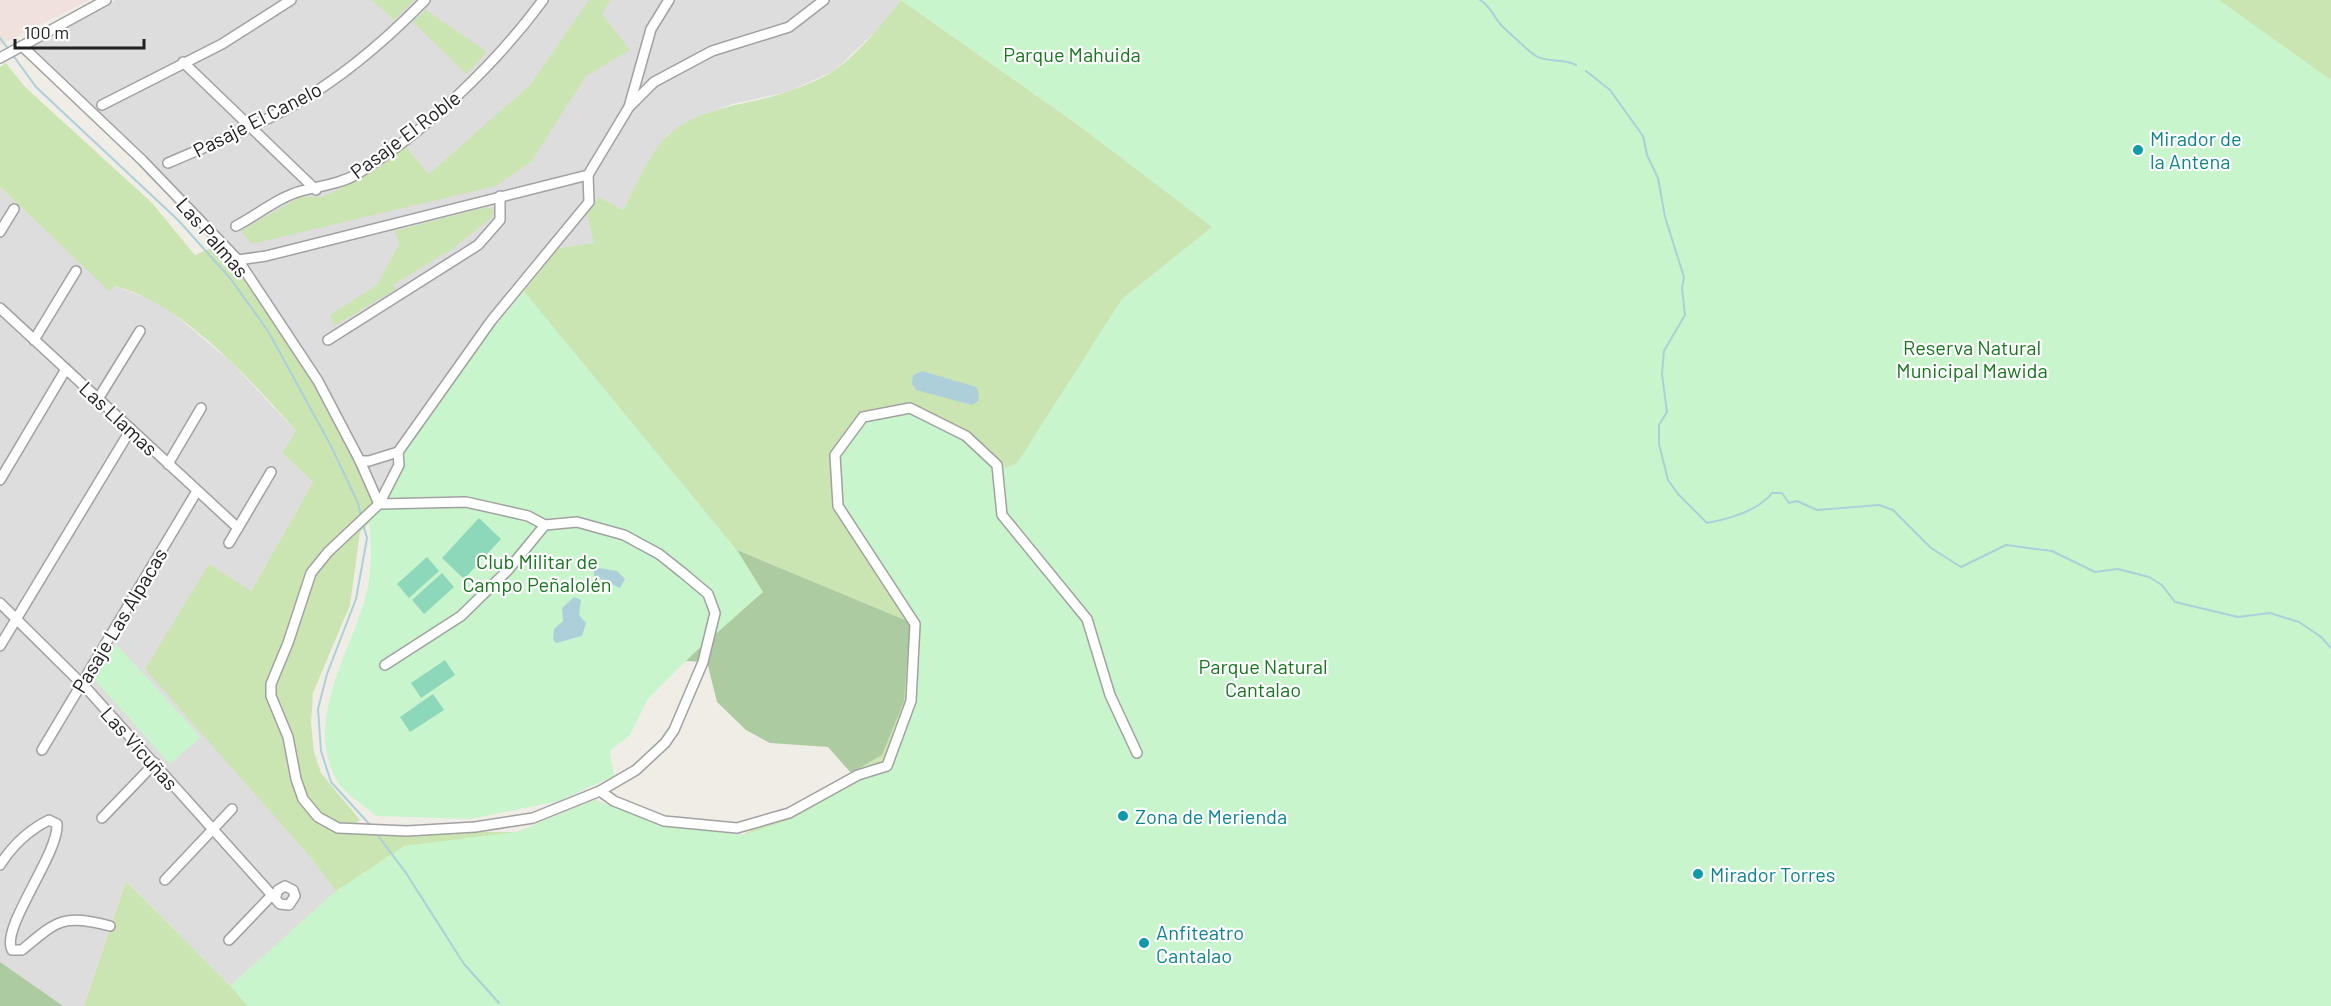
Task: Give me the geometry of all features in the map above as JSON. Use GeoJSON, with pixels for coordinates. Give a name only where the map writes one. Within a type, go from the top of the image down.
{"type":"FeatureCollection","features":[{"type":"Feature","properties":{"kind":"street"},"geometry":{"type":"LineString","coordinates":[[3,57],[106,0]]}},
{"type":"Feature","properties":{"kind":"street"},"geometry":{"type":"LineString","coordinates":[[102,105],[222,44],[291,0]]}},
{"type":"Feature","properties":{"kind":"street","name":"Pasaje El Canelo"},"geometry":{"type":"LineString","coordinates":[[168,163],[292,105],[335,78],[375,47],[424,0]]}},
{"type":"Feature","properties":{"kind":"street","name":"Pasaje El Roble"},"geometry":{"type":"LineString","coordinates":[[237,226],[301,191],[316,190],[356,175],[427,122],[484,70],[543,0]]}},
{"type":"Feature","properties":{"kind":"street"},"geometry":{"type":"LineString","coordinates":[[629,107],[651,29],[669,0]]}},
{"type":"Feature","properties":{"kind":"street"},"geometry":{"type":"LineString","coordinates":[[379,504],[466,502],[528,516],[545,525],[577,522],[624,536],[659,554],[708,594],[715,613],[703,662],[674,730],[656,754],[636,770],[600,791],[533,818],[475,826],[390,831],[338,828],[318,817],[303,799],[288,737],[271,696],[271,684],[288,643],[311,573],[352,528],[379,504],[399,465],[398,452],[491,321],[589,202],[588,175],[629,107],[654,82],[712,51],[789,27],[824,0]]}},
{"type":"Feature","properties":{"kind":"street","name":"Las Palmas"},"geometry":{"type":"LineString","coordinates":[[19,48],[142,160],[238,260],[318,381],[360,461],[379,504]]}},
{"type":"Feature","properties":{"kind":"street"},"geometry":{"type":"LineString","coordinates":[[183,62],[316,190]]}},
{"type":"Feature","properties":{"kind":"street"},"geometry":{"type":"LineString","coordinates":[[238,260],[266,256],[588,175]]}},
{"type":"Feature","properties":{"kind":"street"},"geometry":{"type":"LineString","coordinates":[[328,340],[478,245],[500,220],[500,196]]}},
{"type":"Feature","properties":{"kind":"street"},"geometry":{"type":"LineString","coordinates":[[0,232],[14,208]]}},
{"type":"Feature","properties":{"kind":"street"},"geometry":{"type":"LineString","coordinates":[[34,340],[76,271]]}},
{"type":"Feature","properties":{"kind":"street","name":"Las Llamas"},"geometry":{"type":"LineString","coordinates":[[1,312],[238,528]]}},
{"type":"Feature","properties":{"kind":"street"},"geometry":{"type":"LineString","coordinates":[[98,399],[140,331]]}},
{"type":"Feature","properties":{"kind":"street"},"geometry":{"type":"LineString","coordinates":[[0,480],[66,369]]}},
{"type":"Feature","properties":{"kind":"street"},"geometry":{"type":"LineString","coordinates":[[168,464],[201,408]]}},
{"type":"Feature","properties":{"kind":"street"},"geometry":{"type":"LineString","coordinates":[[600,791],[614,801],[664,821],[737,828],[789,813],[858,775],[887,766],[911,701],[915,624],[838,506],[835,455],[863,417],[910,408],[966,436],[997,465],[1002,515],[1087,619],[1110,695],[1137,753]]}},
{"type":"Feature","properties":{"kind":"street"},"geometry":{"type":"LineString","coordinates":[[0,646],[130,429]]}},
{"type":"Feature","properties":{"kind":"street"},"geometry":{"type":"LineString","coordinates":[[360,461],[398,452]]}},
{"type":"Feature","properties":{"kind":"street"},"geometry":{"type":"LineString","coordinates":[[229,543],[271,472]]}},
{"type":"Feature","properties":{"kind":"street","name":"Pasaje Las Alpacas"},"geometry":{"type":"LineString","coordinates":[[42,750],[197,491]]}},
{"type":"Feature","properties":{"kind":"street"},"geometry":{"type":"LineString","coordinates":[[385,665],[461,616],[508,570],[545,525]]}},
{"type":"Feature","properties":{"kind":"street","name":"Las Vicuñas"},"geometry":{"type":"LineString","coordinates":[[0,603],[82,683],[274,895],[229,940]]}},
{"type":"Feature","properties":{"kind":"street"},"geometry":{"type":"LineString","coordinates":[[102,818],[154,764]]}},
{"type":"Feature","properties":{"kind":"street"},"geometry":{"type":"LineString","coordinates":[[165,880],[232,809]]}},
{"type":"Feature","properties":{"kind":"street"},"geometry":{"type":"LineString","coordinates":[[0,865],[17,843],[39,825],[49,820],[57,824],[50,849],[10,933],[12,950],[22,950],[41,931],[60,922],[81,921],[110,926]]}},
{"type":"Feature","properties":{"kind":"shaded area"},"geometry":{"type":"Polygon","coordinates":[[[0,0],[89,0],[0,45],[0,0]]]}},
{"type":"Feature","properties":{"kind":"shaded area"},"geometry":{"type":"Polygon","coordinates":[[[116,0],[901,0],[878,29],[834,71],[787,92],[732,104],[694,118],[667,135],[644,170],[623,210],[599,197],[595,243],[558,248],[494,326],[405,452],[379,513],[357,457],[222,243],[25,50],[116,0]]]}},
{"type":"Feature","properties":{"kind":"shaded area"},"geometry":{"type":"Polygon","coordinates":[[[0,187],[110,291],[115,286],[152,300],[175,315],[231,362],[296,431],[282,453],[313,482],[251,591],[146,668],[311,858],[336,891],[230,986],[126,881],[84,1006],[63,1006],[0,964],[0,187]]]}},
{"type":"Feature","properties":{"kind":"green space"},"geometry":{"type":"Polygon","coordinates":[[[372,0],[414,0],[394,20],[372,0]]]}},
{"type":"Feature","properties":{"kind":"green space"},"geometry":{"type":"Polygon","coordinates":[[[589,0],[610,0],[602,14],[630,50],[586,76],[531,162],[496,186],[252,244],[241,231],[300,197],[322,197],[344,187],[405,146],[429,174],[530,85],[589,0]]]}},
{"type":"Feature","properties":{"kind":"green space"},"geometry":{"type":"Polygon","coordinates":[[[901,0],[1074,122],[1215,0],[2331,0],[2331,1006],[84,1006],[126,881],[230,986],[336,891],[311,858],[145,669],[209,564],[251,591],[313,482],[282,453],[296,431],[237,367],[190,326],[165,309],[140,295],[115,286],[110,292],[0,187],[0,67],[6,63],[25,87],[152,203],[195,255],[222,243],[315,380],[357,457],[379,513],[360,532],[350,605],[313,693],[311,723],[314,752],[321,773],[360,820],[340,837],[347,832],[517,832],[595,800],[665,827],[743,835],[882,755],[910,622],[737,550],[524,291],[559,248],[594,243],[587,214],[599,197],[623,210],[649,160],[668,135],[681,125],[711,112],[774,96],[830,73],[862,46],[901,0]]]}},
{"type":"Feature","properties":{"kind":"green space"},"geometry":{"type":"Polygon","coordinates":[[[901,0],[2219,0],[2331,80],[2331,1006],[248,1006],[230,986],[336,891],[404,846],[517,832],[595,800],[665,827],[743,835],[792,819],[861,780],[890,769],[916,698],[921,624],[844,505],[841,455],[866,420],[911,413],[964,438],[1006,468],[1017,463],[1122,299],[1212,227],[1074,122],[901,0]]]}},
{"type":"Feature","properties":{"kind":"green space"},"geometry":{"type":"Polygon","coordinates":[[[426,10],[487,52],[466,74],[413,22],[426,10]]]}},
{"type":"Feature","properties":{"kind":"green space"},"geometry":{"type":"Polygon","coordinates":[[[486,207],[494,210],[492,217],[455,247],[393,285],[396,289],[334,326],[330,315],[377,285],[399,244],[395,231],[486,207]]]}},
{"type":"Feature","properties":{"kind":"green space"},"geometry":{"type":"Polygon","coordinates":[[[524,291],[737,550],[910,622],[904,701],[882,755],[851,773],[828,747],[770,743],[746,730],[717,702],[707,662],[685,661],[524,291]]]}},
{"type":"Feature","properties":{"kind":"green space","name":"Club Militar de Campo Peñalolén"},"geometry":{"type":"Polygon","coordinates":[[[524,291],[737,550],[763,592],[692,655],[648,699],[630,735],[610,751],[614,776],[559,801],[470,819],[376,816],[339,784],[327,756],[325,733],[327,709],[333,686],[368,586],[371,558],[369,522],[382,506],[406,449],[462,368],[524,291]]]}},
{"type":"Feature","properties":{"kind":"green space"},"geometry":{"type":"Polygon","coordinates":[[[479,518],[501,539],[464,579],[442,558],[479,518]]]}},
{"type":"Feature","properties":{"kind":"green space"},"geometry":{"type":"Polygon","coordinates":[[[427,557],[439,571],[409,598],[397,584],[427,557]]]}},
{"type":"Feature","properties":{"kind":"green space"},"geometry":{"type":"Polygon","coordinates":[[[442,573],[454,587],[424,614],[412,600],[442,573]]]}},
{"type":"Feature","properties":{"kind":"green space"},"geometry":{"type":"Polygon","coordinates":[[[116,644],[201,737],[170,764],[94,679],[116,644]]]}},
{"type":"Feature","properties":{"kind":"green space"},"geometry":{"type":"Polygon","coordinates":[[[445,660],[455,675],[421,698],[411,683],[445,660]]]}},
{"type":"Feature","properties":{"kind":"green space"},"geometry":{"type":"Polygon","coordinates":[[[433,694],[444,710],[410,732],[400,717],[433,694]]]}},
{"type":"Feature","properties":{"kind":"green space"},"geometry":{"type":"Polygon","coordinates":[[[0,962],[63,1006],[0,1006],[0,962]]]}},
{"type":"Feature","properties":{"kind":"water"},"geometry":{"type":"Polygon","coordinates":[[[922,371],[976,387],[979,394],[978,401],[972,405],[916,390],[912,384],[913,375],[922,371]]]}},
{"type":"Feature","properties":{"kind":"water"},"geometry":{"type":"Polygon","coordinates":[[[599,568],[617,571],[625,579],[620,588],[594,576],[594,570],[599,568]]]}},
{"type":"Feature","properties":{"kind":"water"},"geometry":{"type":"Polygon","coordinates":[[[574,597],[581,600],[579,615],[586,623],[582,636],[556,643],[553,639],[554,629],[563,621],[562,608],[574,597]]]}},
{"type":"Feature","properties":{"kind":"waterway"},"geometry":{"type":"LineString","coordinates":[[1480,0],[1504,28],[1536,56],[1576,65]]}},
{"type":"Feature","properties":{"kind":"waterway"},"geometry":{"type":"LineString","coordinates":[[0,38],[9,50]]}},
{"type":"Feature","properties":{"kind":"waterway"},"geometry":{"type":"LineString","coordinates":[[12,54],[36,87],[178,220],[230,278],[268,331],[330,444],[358,503],[361,516]]}},
{"type":"Feature","properties":{"kind":"waterway"},"geometry":{"type":"LineString","coordinates":[[1586,71],[1610,90],[1643,136],[1647,155],[1658,178],[1665,217],[1684,277],[1682,288],[1685,315],[1664,351],[1662,374],[1667,412],[1659,425],[1659,444],[1668,480],[1678,494],[1707,523],[1751,509],[1772,493],[1782,493],[1789,503],[1797,501],[1817,510],[1879,505],[1893,510],[1931,548],[1961,567],[2006,545],[2052,551],[2095,572],[2118,569],[2149,577],[2162,585],[2175,602],[2238,617],[2270,613],[2299,622],[2321,637],[2331,648]]}},
{"type":"Feature","properties":{"kind":"waterway"},"geometry":{"type":"LineString","coordinates":[[363,524],[367,538],[356,599],[327,674],[318,709],[321,751],[331,782],[371,826]]}},
{"type":"Feature","properties":{"kind":"waterway"},"geometry":{"type":"LineString","coordinates":[[376,833],[406,873],[464,964],[499,1003]]}},
{"type":"Feature","properties":{"kind":"place","name":"Mirador de la Antena"},"geometry":{"type":"Point","coordinates":[2138,150]}},
{"type":"Feature","properties":{"kind":"place","name":"Zona de Merienda"},"geometry":{"type":"Point","coordinates":[1123,816]}},
{"type":"Feature","properties":{"kind":"place","name":"Mirador Torres"},"geometry":{"type":"Point","coordinates":[1698,874]}},
{"type":"Feature","properties":{"kind":"place","name":"Anfiteatro Cantalao"},"geometry":{"type":"Point","coordinates":[1144,943]}},
{"type":"Feature","properties":{"kind":"park label","name":"Parque Mahuida"},"geometry":{"type":"Point","coordinates":[1072,54]}},
{"type":"Feature","properties":{"kind":"park label","name":"Reserva Natural Municipal Mawida"},"geometry":{"type":"Point","coordinates":[1972,358]}},
{"type":"Feature","properties":{"kind":"park label","name":"Parque Natural Cantalao"},"geometry":{"type":"Point","coordinates":[1263,678]}}]}
